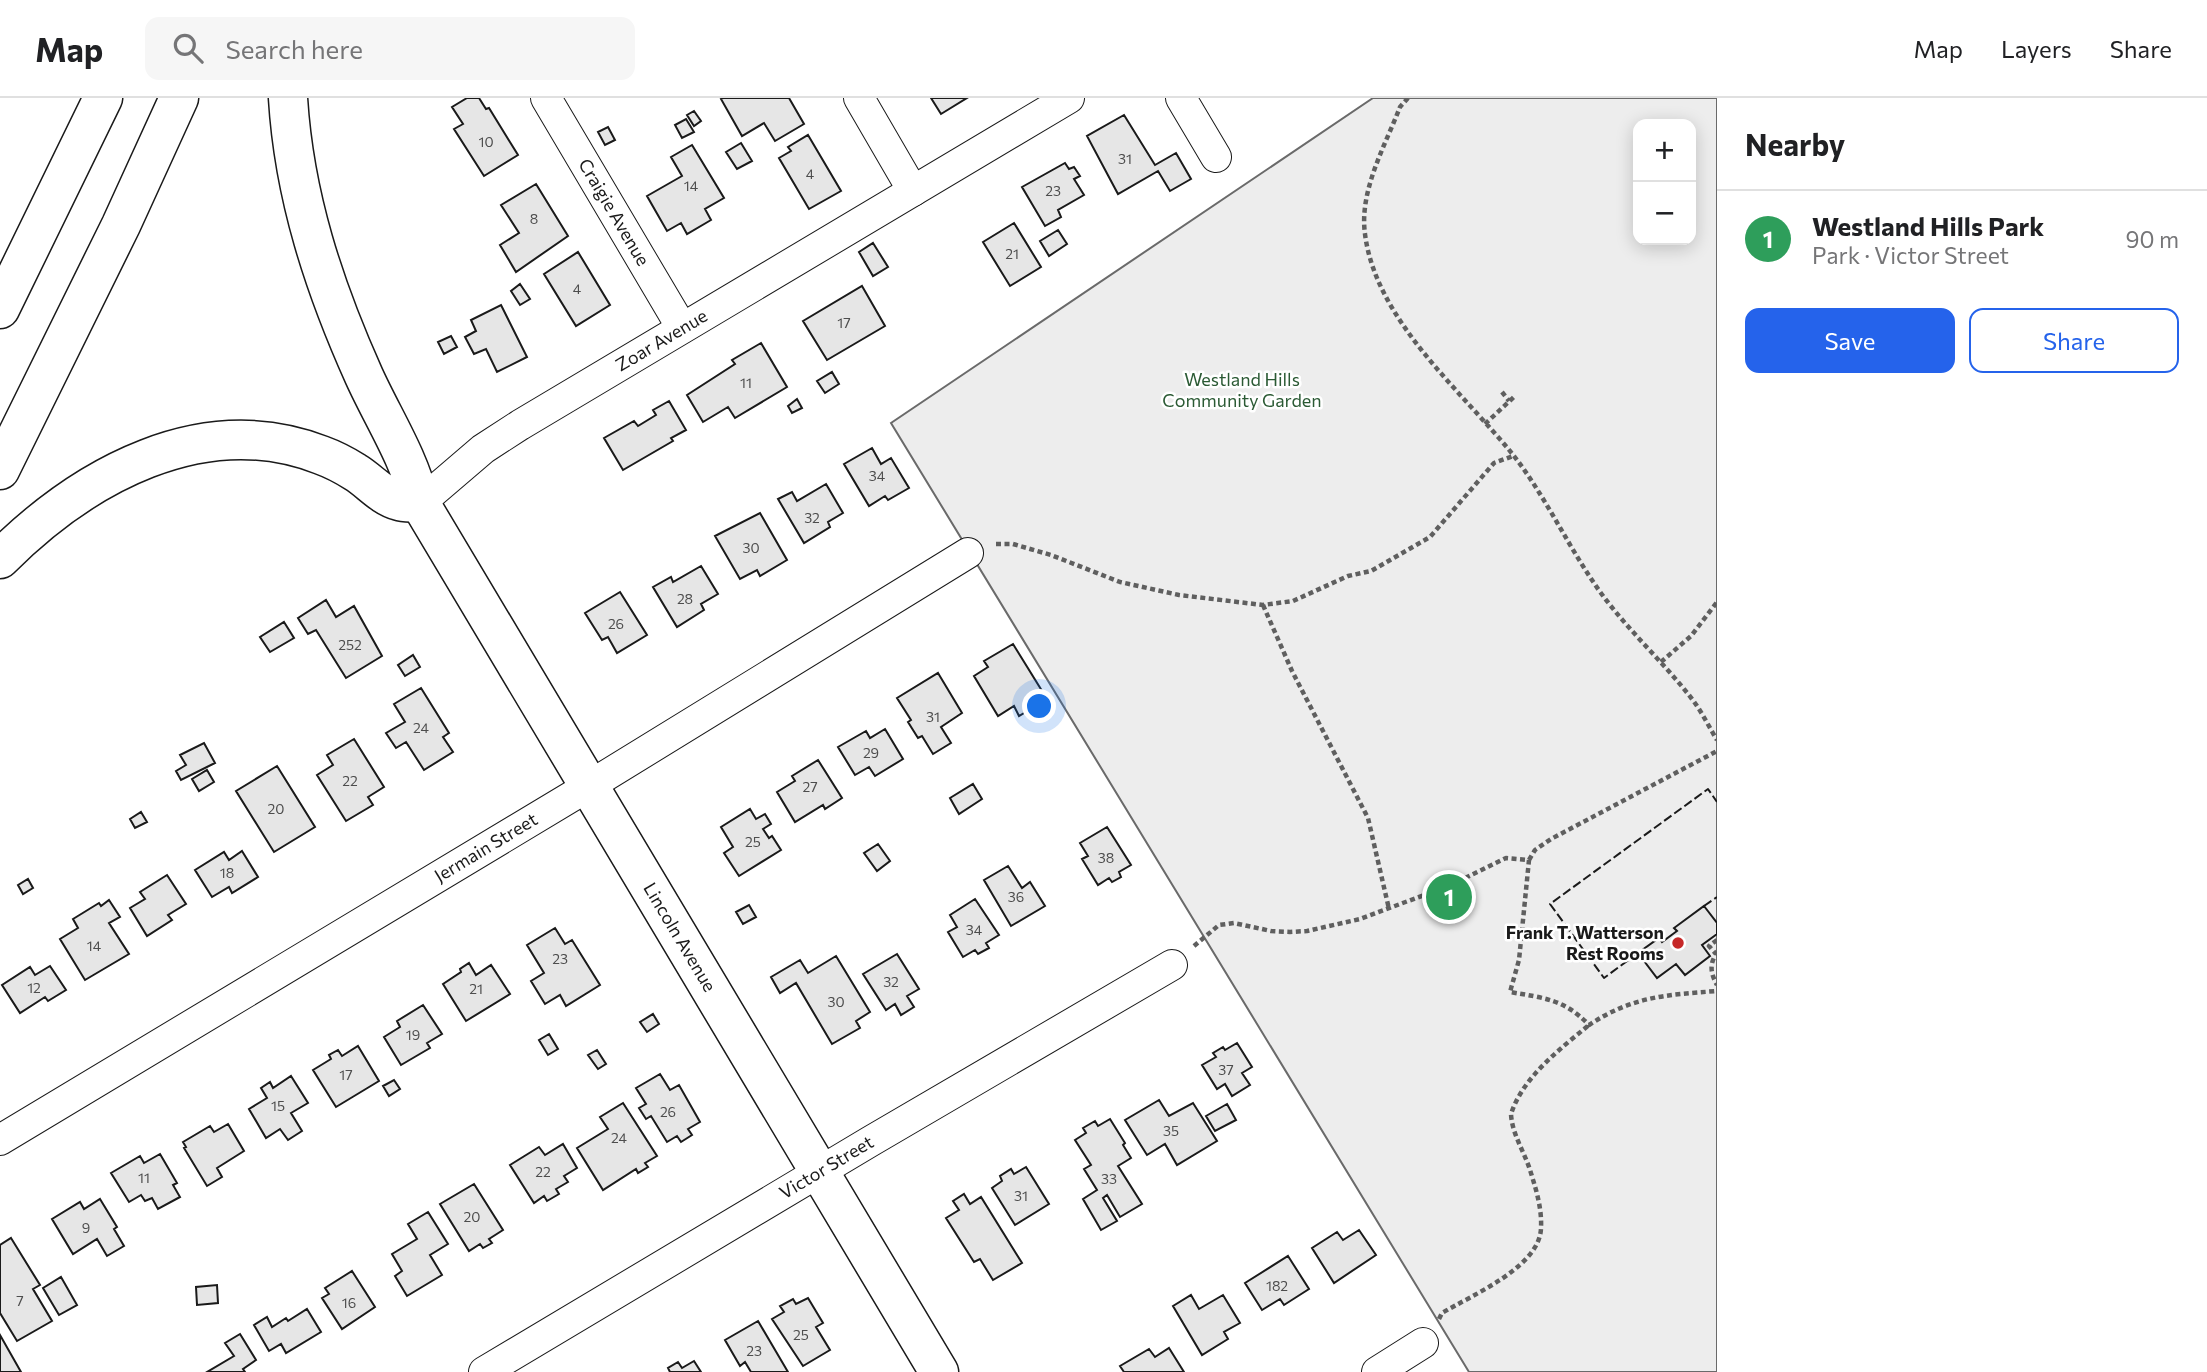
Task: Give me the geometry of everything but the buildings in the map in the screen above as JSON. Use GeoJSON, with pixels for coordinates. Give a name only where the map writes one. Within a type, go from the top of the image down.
{"type":"FeatureCollection","features":[{"type":"Feature","properties":{"kind":"main road"},"geometry":{"type":"LineString","coordinates":[[0,309],[103,98]]}},
{"type":"Feature","properties":{"kind":"main road"},"geometry":{"type":"LineString","coordinates":[[0,470],[121,225],[179,98]]}},
{"type":"Feature","properties":{"kind":"main road","name":"Lincoln Avenue"},"geometry":{"type":"LineString","coordinates":[[288,98],[294,160],[321,270],[371,392],[414,475],[420,503],[939,1372]]}},
{"type":"Feature","properties":{"kind":"main road"},"geometry":{"type":"LineString","coordinates":[[0,559],[64,503],[103,478],[145,459],[191,444],[233,439],[280,442],[322,455],[355,472],[383,494],[399,501],[420,503]]}},
{"type":"Feature","properties":{"kind":"street","name":"Craigie Avenue"},"geometry":{"type":"LineString","coordinates":[[546,98],[682,328]]}},
{"type":"Feature","properties":{"kind":"street"},"geometry":{"type":"LineString","coordinates":[[859,98],[913,191]]}},
{"type":"Feature","properties":{"kind":"street","name":"Zoar Avenue"},"geometry":{"type":"LineString","coordinates":[[420,503],[483,449],[1069,98]]}},
{"type":"Feature","properties":{"kind":"street"},"geometry":{"type":"LineString","coordinates":[[1181,98],[1216,157]]}},
{"type":"Feature","properties":{"kind":"street","name":"Jermain Street"},"geometry":{"type":"LineString","coordinates":[[0,1140],[589,786],[968,553]]}},
{"type":"Feature","properties":{"kind":"street","name":"Victor Street"},"geometry":{"type":"LineString","coordinates":[[484,1372],[1172,965]]}},
{"type":"Feature","properties":{"kind":"street"},"geometry":{"type":"LineString","coordinates":[[1377,1372],[1423,1343]]}},
{"type":"Feature","properties":{"kind":"path"},"geometry":{"type":"LineString","coordinates":[[1408,98],[1401,107],[1374,175],[1365,207],[1368,253],[1387,299],[1447,382],[1513,456],[1541,495],[1596,587],[1693,701],[1717,740]]}},
{"type":"Feature","properties":{"kind":"path"},"geometry":{"type":"LineString","coordinates":[[1503,391],[1509,401]]}},
{"type":"Feature","properties":{"kind":"path"},"geometry":{"type":"LineString","coordinates":[[1485,424],[1516,395]]}},
{"type":"Feature","properties":{"kind":"path"},"geometry":{"type":"LineString","coordinates":[[968,553],[985,546],[1013,544],[1051,555],[1120,582],[1179,595],[1263,605],[1293,601],[1348,576],[1371,571],[1430,537],[1494,463],[1513,456]]}},
{"type":"Feature","properties":{"kind":"path"},"geometry":{"type":"LineString","coordinates":[[1660,662],[1691,636],[1717,602]]}},
{"type":"Feature","properties":{"kind":"path"},"geometry":{"type":"LineString","coordinates":[[1263,605],[1292,671],[1368,818],[1389,909]]}},
{"type":"Feature","properties":{"kind":"path"},"geometry":{"type":"LineString","coordinates":[[1588,1025],[1575,1010],[1554,999],[1510,992],[1520,960],[1529,860],[1535,850],[1551,839],[1717,751]]}},
{"type":"Feature","properties":{"kind":"path"},"geometry":{"type":"LineString","coordinates":[[1172,965],[1219,925],[1234,923],[1271,931],[1307,931],[1360,919],[1389,909],[1451,885],[1506,858],[1529,860]]}},
{"type":"Feature","properties":{"kind":"path"},"geometry":{"type":"LineString","coordinates":[[1717,940],[1709,946],[1716,954],[1711,971],[1717,985]]}},
{"type":"Feature","properties":{"kind":"path"},"geometry":{"type":"LineString","coordinates":[[1423,1343],[1442,1313],[1511,1273],[1527,1260],[1534,1249],[1541,1231],[1539,1200],[1514,1132],[1511,1114],[1534,1076],[1558,1050],[1606,1013],[1642,999],[1717,991]]}},
{"type":"Feature","properties":{"kind":"shaded area"},"geometry":{"type":"Polygon","coordinates":[[[1373,98],[1717,98],[1717,1372],[1469,1372],[891,423],[1373,98]]]}},
{"type":"Feature","properties":{"kind":"fence"},"geometry":{"type":"LineString","coordinates":[[1638,953],[1604,978],[1550,904],[1708,789],[1717,802]]}},
{"type":"Feature","properties":{"kind":"fence"},"geometry":{"type":"LineString","coordinates":[[1704,906],[1717,897]]}},
{"type":"Feature","properties":{"kind":"place","name":"Westland Hills Park"},"geometry":{"type":"Point","coordinates":[1449,897]}},
{"type":"Feature","properties":{"kind":"place","name":"Frank T. Watterson Rest Rooms"},"geometry":{"type":"Point","coordinates":[1678,943]}},
{"type":"Feature","properties":{"kind":"park label","name":"Westland Hills Community Garden"},"geometry":{"type":"Point","coordinates":[1242,390]}}]}
